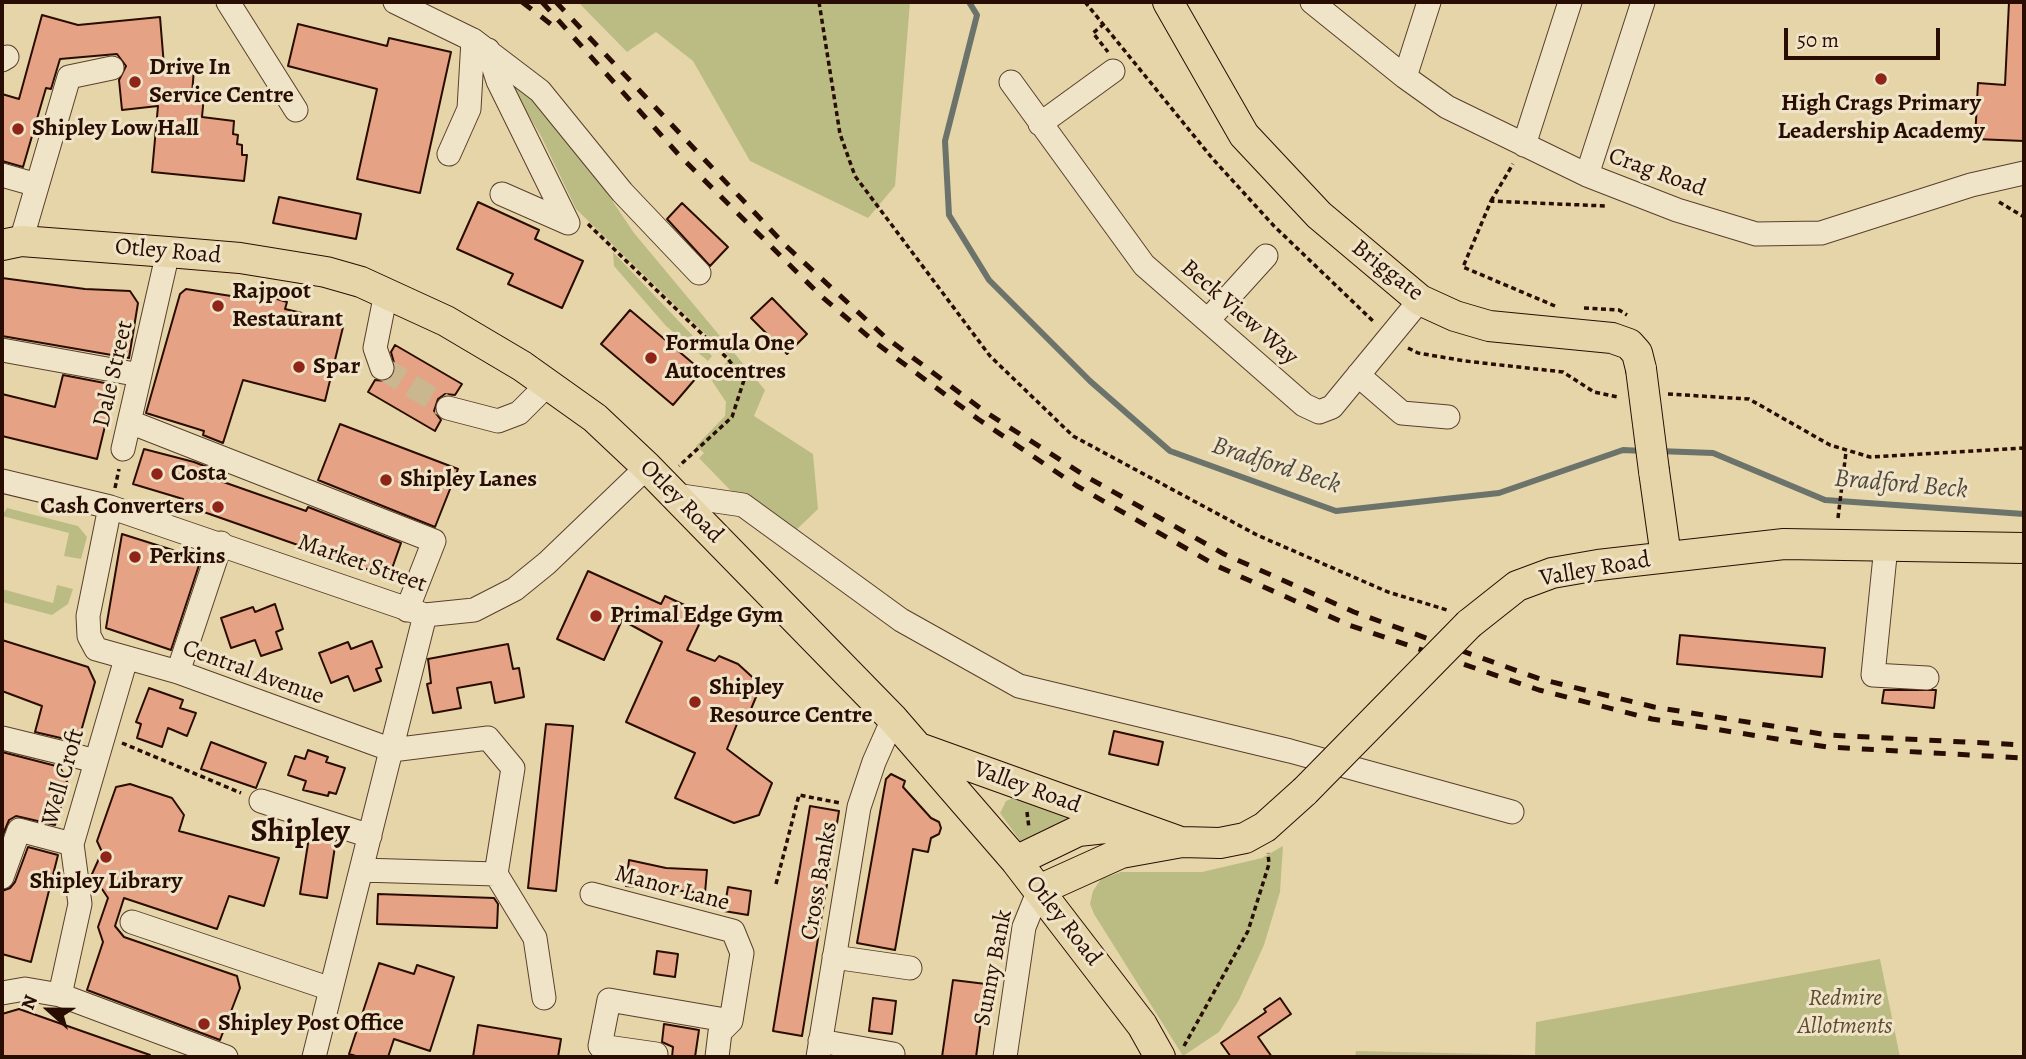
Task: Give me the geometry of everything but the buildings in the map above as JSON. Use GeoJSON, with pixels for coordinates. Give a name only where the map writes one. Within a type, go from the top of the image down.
{"type":"FeatureCollection","features":[{"type":"Feature","properties":{"kind":"main road","name":"Briggate"},"geometry":{"type":"LineString","coordinates":[[1168,2],[1244,135],[1319,215],[1420,300],[1455,316],[1489,326],[1612,338],[1635,356]]}},
{"type":"Feature","properties":{"kind":"main road","name":"Otley Road"},"geometry":{"type":"LineString","coordinates":[[8,238],[294,266],[361,282],[446,321],[548,384],[595,418],[647,467],[1026,855],[1039,890],[1142,1026],[1170,1054]]}},
{"type":"Feature","properties":{"kind":"main road"},"geometry":{"type":"LineString","coordinates":[[1635,356],[1666,557]]}},
{"type":"Feature","properties":{"kind":"main road","name":"Valley Road"},"geometry":{"type":"LineString","coordinates":[[1039,890],[1111,856],[1182,842],[1220,844],[1245,838],[1265,827],[1305,791],[1472,621],[1517,586],[1552,573],[1784,544],[2024,548]]}},
{"type":"Feature","properties":{"kind":"main road","name":"Valley Road"},"geometry":{"type":"LineString","coordinates":[[919,748],[1182,842]]}},
{"type":"Feature","properties":{"kind":"main road","name":"Valley Road"},"geometry":{"type":"LineString","coordinates":[[1026,855],[1078,831],[1101,826],[1135,826]]}},
{"type":"Feature","properties":{"kind":"street"},"geometry":{"type":"LineString","coordinates":[[228,2],[296,110]]}},
{"type":"Feature","properties":{"kind":"street"},"geometry":{"type":"LineString","coordinates":[[395,2],[480,45],[540,91],[622,192],[699,273]]}},
{"type":"Feature","properties":{"kind":"street","name":"Crag Road"},"geometry":{"type":"LineString","coordinates":[[1311,2],[1447,107],[1587,175],[1677,210],[1756,234],[1821,233],[1971,185],[2024,173]]}},
{"type":"Feature","properties":{"kind":"street"},"geometry":{"type":"LineString","coordinates":[[1405,77],[1429,2]]}},
{"type":"Feature","properties":{"kind":"street"},"geometry":{"type":"LineString","coordinates":[[1524,145],[1570,2]]}},
{"type":"Feature","properties":{"kind":"street"},"geometry":{"type":"LineString","coordinates":[[1587,175],[1643,2]]}},
{"type":"Feature","properties":{"kind":"street"},"geometry":{"type":"LineString","coordinates":[[449,154],[469,109],[480,45]]}},
{"type":"Feature","properties":{"kind":"street"},"geometry":{"type":"LineString","coordinates":[[480,45],[568,222],[502,194]]}},
{"type":"Feature","properties":{"kind":"street"},"geometry":{"type":"LineString","coordinates":[[8,238],[37,185],[69,77],[112,68]]}},
{"type":"Feature","properties":{"kind":"street"},"geometry":{"type":"LineString","coordinates":[[1040,124],[1114,71]]}},
{"type":"Feature","properties":{"kind":"street","name":"Beck View Way"},"geometry":{"type":"LineString","coordinates":[[1011,82],[1144,265],[1304,405],[1320,412],[1332,407],[1420,300]]}},
{"type":"Feature","properties":{"kind":"street"},"geometry":{"type":"LineString","coordinates":[[2,175],[37,185]]}},
{"type":"Feature","properties":{"kind":"street","name":"Dale Street"},"geometry":{"type":"LineString","coordinates":[[123,449],[168,252]]}},
{"type":"Feature","properties":{"kind":"street"},"geometry":{"type":"LineString","coordinates":[[1208,320],[1266,256]]}},
{"type":"Feature","properties":{"kind":"street"},"geometry":{"type":"LineString","coordinates":[[382,368],[375,348],[386,293]]}},
{"type":"Feature","properties":{"kind":"street"},"geometry":{"type":"LineString","coordinates":[[2,350],[140,375]]}},
{"type":"Feature","properties":{"kind":"street"},"geometry":{"type":"LineString","coordinates":[[1359,374],[1402,413],[1448,417]]}},
{"type":"Feature","properties":{"kind":"street"},"geometry":{"type":"LineString","coordinates":[[448,408],[498,421],[519,413],[548,384]]}},
{"type":"Feature","properties":{"kind":"street"},"geometry":{"type":"LineString","coordinates":[[130,422],[434,541],[416,612],[392,750],[314,1057]]}},
{"type":"Feature","properties":{"kind":"street","name":"Market Street"},"geometry":{"type":"LineString","coordinates":[[2,481],[110,507],[416,612],[474,610],[515,589],[547,564],[647,467]]}},
{"type":"Feature","properties":{"kind":"street"},"geometry":{"type":"LineString","coordinates":[[675,495],[743,505],[901,620],[1019,686],[1290,751],[1512,812]]}},
{"type":"Feature","properties":{"kind":"street","name":"Central Avenue"},"geometry":{"type":"LineString","coordinates":[[110,507],[88,616],[89,636],[96,649],[178,672],[392,750],[488,738],[513,768],[496,874]]}},
{"type":"Feature","properties":{"kind":"street"},"geometry":{"type":"LineString","coordinates":[[178,672],[221,543]]}},
{"type":"Feature","properties":{"kind":"street"},"geometry":{"type":"LineString","coordinates":[[1886,546],[1873,675],[1927,678]]}},
{"type":"Feature","properties":{"kind":"street","name":"Well Croft"},"geometry":{"type":"LineString","coordinates":[[60,995],[80,904],[72,844],[126,659]]}},
{"type":"Feature","properties":{"kind":"street","name":"Cross Banks"},"geometry":{"type":"LineString","coordinates":[[819,1049],[859,807],[874,762],[893,719]]}},
{"type":"Feature","properties":{"kind":"street"},"geometry":{"type":"LineString","coordinates":[[2,738],[96,761]]}},
{"type":"Feature","properties":{"kind":"street"},"geometry":{"type":"LineString","coordinates":[[261,801],[370,836]]}},
{"type":"Feature","properties":{"kind":"street"},"geometry":{"type":"LineString","coordinates":[[2,877],[19,830],[72,844]]}},
{"type":"Feature","properties":{"kind":"street"},"geometry":{"type":"LineString","coordinates":[[361,870],[496,874],[535,938],[544,998]]}},
{"type":"Feature","properties":{"kind":"street","name":"Sunny Bank"},"geometry":{"type":"LineString","coordinates":[[1004,1057],[1024,927],[1039,890]]}},
{"type":"Feature","properties":{"kind":"street","name":"Manor Lane"},"geometry":{"type":"LineString","coordinates":[[592,894],[733,931],[742,953],[731,1021],[720,1032],[717,1057]]}},
{"type":"Feature","properties":{"kind":"street"},"geometry":{"type":"LineString","coordinates":[[132,922],[331,989]]}},
{"type":"Feature","properties":{"kind":"street"},"geometry":{"type":"LineString","coordinates":[[834,957],[910,968]]}},
{"type":"Feature","properties":{"kind":"street"},"geometry":{"type":"LineString","coordinates":[[2,981],[13,991],[60,995],[226,1057]]}},
{"type":"Feature","properties":{"kind":"street"},"geometry":{"type":"LineString","coordinates":[[656,1054],[600,1046],[609,1000],[731,1021]]}},
{"type":"Feature","properties":{"kind":"street"},"geometry":{"type":"LineString","coordinates":[[819,1049],[893,1054]]}},
{"type":"Feature","properties":{"kind":"path"},"geometry":{"type":"LineString","coordinates":[[819,2],[840,134],[855,176],[990,356],[1073,436],[1257,535],[1388,592],[1472,621]]}},
{"type":"Feature","properties":{"kind":"path"},"geometry":{"type":"LineString","coordinates":[[1104,24],[1093,33],[1120,66],[1114,71]]}},
{"type":"Feature","properties":{"kind":"path"},"geometry":{"type":"LineString","coordinates":[[1524,145],[1491,201],[1463,267],[1557,306]]}},
{"type":"Feature","properties":{"kind":"path"},"geometry":{"type":"LineString","coordinates":[[1491,201],[1610,207]]}},
{"type":"Feature","properties":{"kind":"path"},"geometry":{"type":"LineString","coordinates":[[589,224],[729,359],[744,380],[732,417],[700,447]]}},
{"type":"Feature","properties":{"kind":"path"},"geometry":{"type":"LineString","coordinates":[[1581,308],[1619,310],[1630,317],[1635,356]]}},
{"type":"Feature","properties":{"kind":"path"},"geometry":{"type":"LineString","coordinates":[[1839,519],[1846,452],[1891,457],[2024,448]]}},
{"type":"Feature","properties":{"kind":"path","name":"Dale Street"},"geometry":{"type":"LineString","coordinates":[[110,507],[123,449]]}},
{"type":"Feature","properties":{"kind":"path"},"geometry":{"type":"LineString","coordinates":[[104,736],[261,801]]}},
{"type":"Feature","properties":{"kind":"path"},"geometry":{"type":"LineString","coordinates":[[1025,788],[1030,838],[1026,855]]}},
{"type":"Feature","properties":{"kind":"path"},"geometry":{"type":"LineString","coordinates":[[776,884],[799,795],[859,807]]}},
{"type":"Feature","properties":{"kind":"path"},"geometry":{"type":"LineString","coordinates":[[1170,1054],[1248,931],[1269,864],[1265,827]]}},
{"type":"Feature","properties":{"kind":"green space"},"geometry":{"type":"Polygon","coordinates":[[[578,2],[910,2],[895,186],[868,218],[750,161],[693,61],[656,32],[627,52],[578,2]]]}},
{"type":"Feature","properties":{"kind":"green space"},"geometry":{"type":"Polygon","coordinates":[[[507,79],[533,99],[586,162],[634,233],[765,390],[754,416],[813,454],[818,509],[795,531],[733,493],[699,458],[704,453],[696,446],[725,416],[726,402],[712,381],[730,358],[576,209],[541,136],[507,79]]]}},
{"type":"Feature","properties":{"kind":"green space"},"geometry":{"type":"Polygon","coordinates":[[[613,252],[712,356],[708,361],[666,326],[614,266],[613,252]]]}},
{"type":"Feature","properties":{"kind":"green space"},"geometry":{"type":"Polygon","coordinates":[[[7,508],[78,526],[87,537],[81,559],[64,556],[69,533],[2,516],[7,508]]]}},
{"type":"Feature","properties":{"kind":"green space"},"geometry":{"type":"Polygon","coordinates":[[[57,585],[73,589],[68,604],[52,615],[2,602],[2,589],[53,603],[57,585]]]}},
{"type":"Feature","properties":{"kind":"green space"},"geometry":{"type":"Polygon","coordinates":[[[1015,797],[1084,820],[1037,834],[1021,842],[1000,813],[1006,801],[1015,797]]]}},
{"type":"Feature","properties":{"kind":"green space"},"geometry":{"type":"Polygon","coordinates":[[[1283,846],[1280,892],[1264,945],[1239,1000],[1219,1032],[1183,1056],[1094,914],[1090,904],[1093,891],[1101,879],[1121,872],[1202,872],[1262,858],[1283,846]]]}},
{"type":"Feature","properties":{"kind":"green space","name":"Redmire Allotments"},"geometry":{"type":"Polygon","coordinates":[[[1880,959],[1900,1057],[1355,1057],[1356,1051],[1535,1055],[1536,1022],[1880,959]]]}},
{"type":"Feature","properties":{"kind":"waterway","name":"Bradford Beck"},"geometry":{"type":"LineString","coordinates":[[969,2],[977,15],[945,141],[949,215],[989,280],[1090,381],[1170,451],[1336,511],[1499,493],[1623,450],[1644,451]]}},
{"type":"Feature","properties":{"kind":"waterway","name":"Bradford Beck"},"geometry":{"type":"LineString","coordinates":[[1658,451],[1713,453],[1825,500],[2024,514]]}},
{"type":"Feature","properties":{"kind":"tunnel"},"geometry":{"type":"LineString","coordinates":[[382,368],[448,408]]}},
{"type":"Feature","properties":{"kind":"railway"},"geometry":{"type":"LineString","coordinates":[[522,2],[552,25]]}},
{"type":"Feature","properties":{"kind":"railway"},"geometry":{"type":"LineString","coordinates":[[542,2],[679,155],[821,296],[876,343],[978,419],[1077,486],[1217,566],[1349,625],[1539,690],[1652,719],[1827,747],[2024,758]]}},
{"type":"Feature","properties":{"kind":"railway"},"geometry":{"type":"LineString","coordinates":[[556,2],[786,246],[884,336],[984,411],[1087,477],[1224,554],[1354,612],[1540,679],[1654,707],[1828,735],[2024,745]]}},
{"type":"Feature","properties":{"kind":"place","name":"High Crags Primary Leadership Academy"},"geometry":{"type":"Point","coordinates":[1881,79]}},
{"type":"Feature","properties":{"kind":"place","name":"Drive In Service Centre"},"geometry":{"type":"Point","coordinates":[135,82]}},
{"type":"Feature","properties":{"kind":"place","name":"Shipley Low Hall"},"geometry":{"type":"Point","coordinates":[18,129]}},
{"type":"Feature","properties":{"kind":"place","name":"Rajpoot Restaurant"},"geometry":{"type":"Point","coordinates":[218,306]}},
{"type":"Feature","properties":{"kind":"place","name":"Formula One Autocentres"},"geometry":{"type":"Point","coordinates":[651,358]}},
{"type":"Feature","properties":{"kind":"place","name":"Spar"},"geometry":{"type":"Point","coordinates":[299,367]}},
{"type":"Feature","properties":{"kind":"place","name":"Costa"},"geometry":{"type":"Point","coordinates":[157,474]}},
{"type":"Feature","properties":{"kind":"place","name":"Shipley Lanes"},"geometry":{"type":"Point","coordinates":[386,480]}},
{"type":"Feature","properties":{"kind":"place","name":"Cash Converters"},"geometry":{"type":"Point","coordinates":[218,507]}},
{"type":"Feature","properties":{"kind":"place","name":"Perkins"},"geometry":{"type":"Point","coordinates":[135,557]}},
{"type":"Feature","properties":{"kind":"place","name":"Primal Edge Gym"},"geometry":{"type":"Point","coordinates":[596,616]}},
{"type":"Feature","properties":{"kind":"place","name":"Shipley Resource Centre"},"geometry":{"type":"Point","coordinates":[695,702]}},
{"type":"Feature","properties":{"kind":"place","name":"Shipley Library"},"geometry":{"type":"Point","coordinates":[106,857]}},
{"type":"Feature","properties":{"kind":"place","name":"Shipley Post Office"},"geometry":{"type":"Point","coordinates":[204,1024]}},
{"type":"Feature","properties":{"kind":"district","name":"Shipley"},"geometry":{"type":"Point","coordinates":[300,833]}}]}
